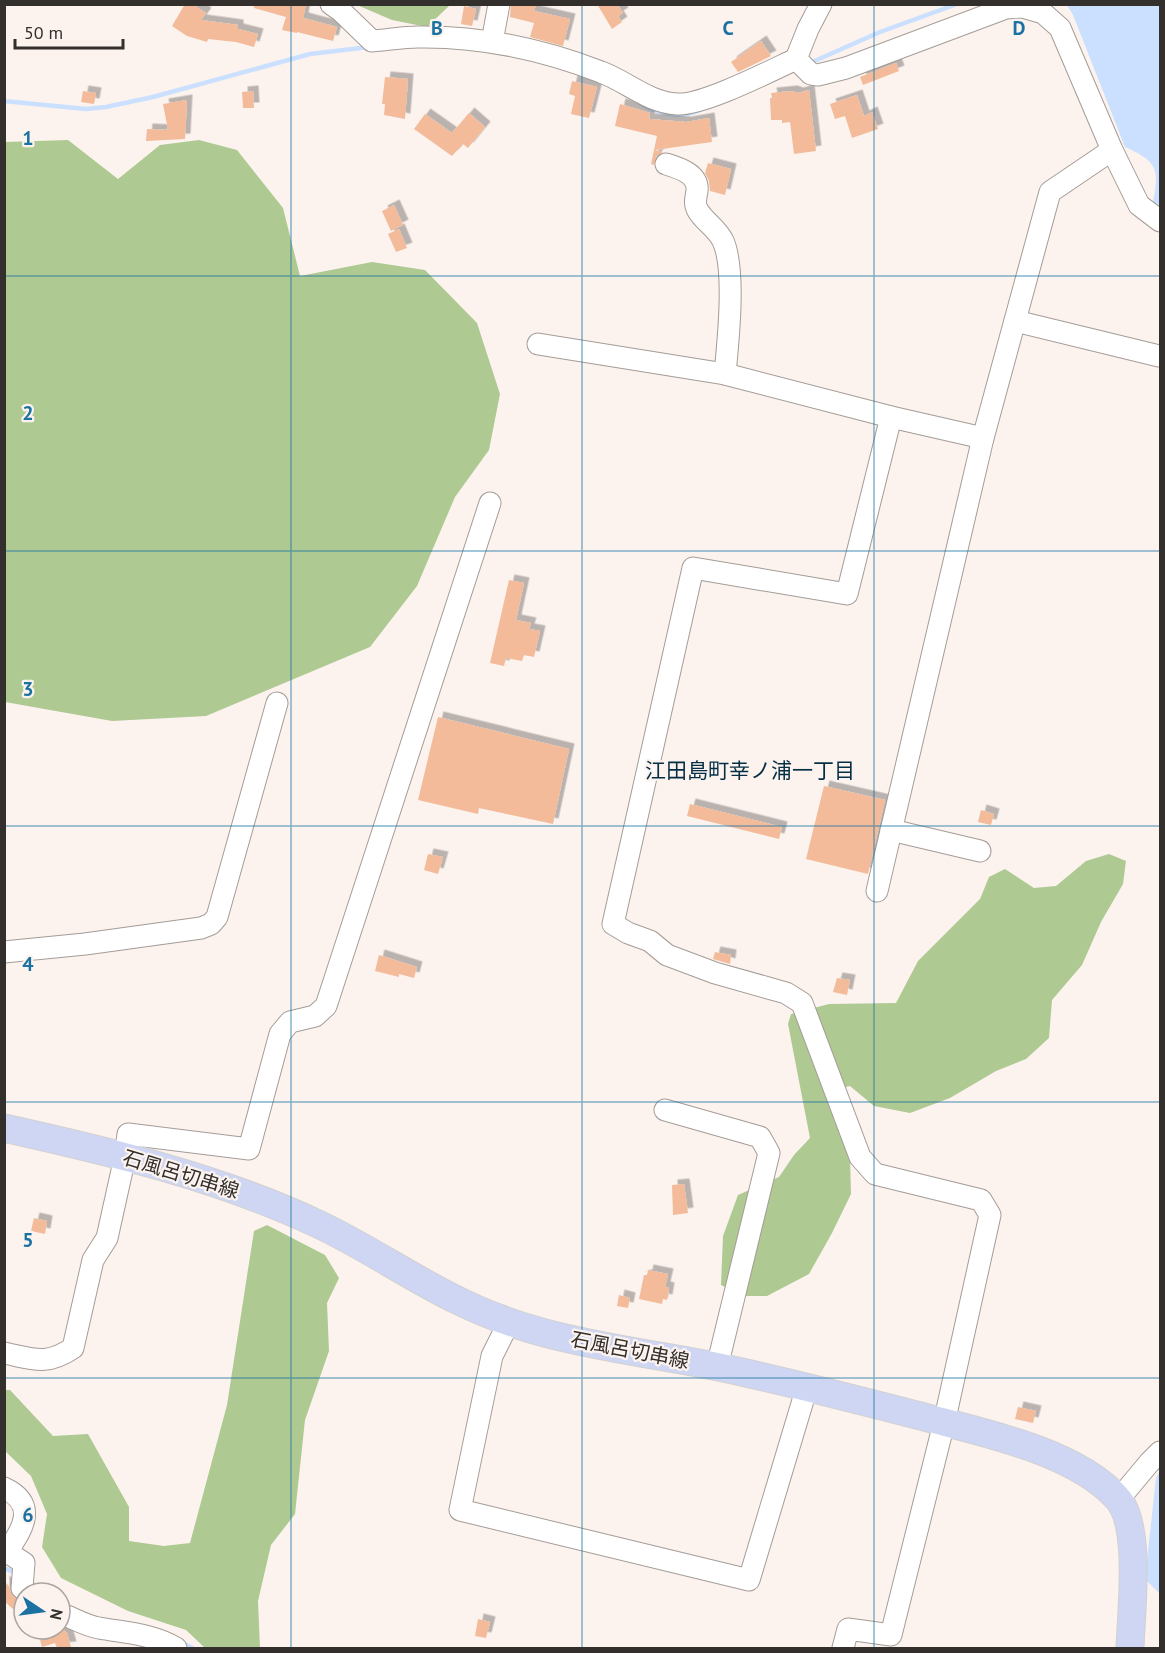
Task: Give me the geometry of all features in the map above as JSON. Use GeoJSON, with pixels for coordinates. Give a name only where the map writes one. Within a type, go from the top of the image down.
{"type":"FeatureCollection","features":[{"type":"Feature","properties":{"kind":"main road","name":"石風呂切串線"},"geometry":{"type":"LineString","coordinates":[[4,1128],[92,1147],[200,1177],[281,1207],[360,1245],[461,1302],[509,1322],[563,1337],[807,1387],[998,1436],[1070,1465],[1100,1483],[1119,1499],[1128,1516],[1133,1537],[1130,1648]]}},
{"type":"Feature","properties":{"kind":"street"},"geometry":{"type":"LineString","coordinates":[[331,4],[341,10],[372,41],[418,37],[492,42],[604,73],[662,101],[677,104],[696,102],[796,59],[821,4]]}},
{"type":"Feature","properties":{"kind":"street"},"geometry":{"type":"LineString","coordinates":[[492,42],[499,4]]}},
{"type":"Feature","properties":{"kind":"street"},"geometry":{"type":"LineString","coordinates":[[796,59],[811,74],[818,75],[846,68],[1006,8],[1022,7],[1043,13],[1060,28],[1112,150],[1139,205],[1161,221]]}},
{"type":"Feature","properties":{"kind":"street"},"geometry":{"type":"LineString","coordinates":[[877,891],[983,438],[1050,192],[1112,150]]}},
{"type":"Feature","properties":{"kind":"street"},"geometry":{"type":"LineString","coordinates":[[666,164],[692,175],[696,182],[695,198],[698,212],[718,232],[727,253],[729,329],[724,374]]}},
{"type":"Feature","properties":{"kind":"street"},"geometry":{"type":"LineString","coordinates":[[1016,321],[1159,356]]}},
{"type":"Feature","properties":{"kind":"street"},"geometry":{"type":"LineString","coordinates":[[538,344],[724,374],[983,438]]}},
{"type":"Feature","properties":{"kind":"street"},"geometry":{"type":"LineString","coordinates":[[843,1648],[848,1629],[891,1635],[944,1423],[990,1215],[981,1200],[875,1174],[860,1157],[801,1003],[786,993],[715,973],[667,955],[650,941],[628,933],[613,924],[693,568],[847,594],[891,417]]}},
{"type":"Feature","properties":{"kind":"street"},"geometry":{"type":"LineString","coordinates":[[4,1353],[43,1360],[58,1357],[73,1347],[93,1260],[107,1238],[128,1134],[249,1149],[280,1034],[290,1022],[315,1016],[326,1006],[490,503]]}},
{"type":"Feature","properties":{"kind":"street"},"geometry":{"type":"LineString","coordinates":[[4,952],[85,944],[201,928],[211,924],[217,917],[277,703]]}},
{"type":"Feature","properties":{"kind":"street"},"geometry":{"type":"LineString","coordinates":[[891,830],[980,851]]}},
{"type":"Feature","properties":{"kind":"street"},"geometry":{"type":"LineString","coordinates":[[665,1110],[760,1137],[769,1153],[717,1367]]}},
{"type":"Feature","properties":{"kind":"street"},"geometry":{"type":"LineString","coordinates":[[509,1322],[492,1356],[460,1510],[748,1580],[807,1387]]}},
{"type":"Feature","properties":{"kind":"street"},"geometry":{"type":"LineString","coordinates":[[1119,1499],[1161,1452]]}},
{"type":"Feature","properties":{"kind":"street"},"geometry":{"type":"LineString","coordinates":[[4,1488],[20,1501],[26,1517],[21,1531],[6,1551],[24,1563],[23,1581]]}},
{"type":"Feature","properties":{"kind":"street"},"geometry":{"type":"LineString","coordinates":[[72,1618],[97,1628],[123,1631],[163,1641],[176,1648]]}},
{"type":"Feature","properties":{"kind":"green space"},"geometry":{"type":"Polygon","coordinates":[[[357,5],[450,5],[427,27],[392,20],[357,5]]]}},
{"type":"Feature","properties":{"kind":"green space"},"geometry":{"type":"Polygon","coordinates":[[[68,140],[118,179],[160,145],[199,140],[237,150],[283,208],[300,276],[372,262],[425,270],[477,323],[500,394],[489,450],[455,497],[417,586],[370,647],[206,716],[112,721],[5,702],[5,142],[68,140]]]}},
{"type":"Feature","properties":{"kind":"green space"},"geometry":{"type":"Polygon","coordinates":[[[1109,854],[1126,861],[1123,884],[1101,922],[1082,965],[1052,1000],[1049,1038],[1026,1059],[996,1071],[950,1098],[910,1113],[874,1106],[850,1086],[828,1091],[850,1158],[851,1194],[832,1233],[809,1274],[767,1296],[744,1296],[721,1285],[723,1236],[738,1195],[779,1177],[794,1155],[810,1138],[788,1024],[791,1014],[829,1004],[896,1003],[918,961],[980,899],[989,877],[1005,869],[1034,888],[1056,886],[1086,861],[1109,854]]]}},
{"type":"Feature","properties":{"kind":"green space"},"geometry":{"type":"Polygon","coordinates":[[[267,1225],[325,1255],[339,1278],[327,1303],[329,1351],[305,1420],[295,1514],[271,1545],[258,1601],[260,1648],[205,1648],[186,1630],[128,1611],[72,1583],[72,1581],[61,1578],[42,1547],[47,1514],[31,1476],[5,1451],[5,1390],[10,1390],[53,1436],[88,1434],[129,1507],[129,1541],[164,1546],[190,1543],[227,1405],[254,1231],[267,1225]]]}},
{"type":"Feature","properties":{"kind":"water"},"geometry":{"type":"Polygon","coordinates":[[[1067,5],[1160,5],[1160,208],[1153,202],[1156,181],[1153,167],[1143,157],[1125,147],[1067,5]]]}},
{"type":"Feature","properties":{"kind":"water"},"geometry":{"type":"Polygon","coordinates":[[[1160,1471],[1160,1594],[1145,1579],[1156,1478],[1160,1471]]]}},
{"type":"Feature","properties":{"kind":"building"},"geometry":{"type":"Polygon","coordinates":[[[185,4],[192,4],[206,13],[201,20],[238,25],[238,29],[258,34],[254,47],[236,42],[208,39],[207,42],[187,36],[172,26],[185,4]]]}},
{"type":"Feature","properties":{"kind":"building"},"geometry":{"type":"Polygon","coordinates":[[[254,4],[306,4],[303,18],[337,27],[333,41],[282,30],[286,17],[254,8],[254,4]]]}},
{"type":"Feature","properties":{"kind":"building"},"geometry":{"type":"Polygon","coordinates":[[[511,4],[536,4],[534,11],[570,19],[563,46],[530,37],[534,23],[510,17],[511,4]]]}},
{"type":"Feature","properties":{"kind":"building"},"geometry":{"type":"Polygon","coordinates":[[[597,4],[617,4],[623,13],[618,16],[622,22],[612,29],[597,4]]]}},
{"type":"Feature","properties":{"kind":"building"},"geometry":{"type":"Polygon","coordinates":[[[464,6],[476,9],[472,26],[461,24],[464,6]]]}},
{"type":"Feature","properties":{"kind":"building"},"geometry":{"type":"Polygon","coordinates":[[[761,41],[771,56],[738,72],[731,62],[761,41]]]}},
{"type":"Feature","properties":{"kind":"building"},"geometry":{"type":"Polygon","coordinates":[[[896,63],[899,71],[863,85],[860,77],[896,63]]]}},
{"type":"Feature","properties":{"kind":"building"},"geometry":{"type":"Polygon","coordinates":[[[385,77],[408,79],[405,119],[384,115],[385,104],[382,104],[385,77]]]}},
{"type":"Feature","properties":{"kind":"building"},"geometry":{"type":"Polygon","coordinates":[[[572,81],[597,87],[589,118],[571,114],[575,96],[569,94],[572,81]]]}},
{"type":"Feature","properties":{"kind":"building"},"geometry":{"type":"Polygon","coordinates":[[[809,90],[816,151],[794,154],[790,122],[782,123],[782,120],[771,120],[771,93],[792,91],[798,93],[809,90]]]}},
{"type":"Feature","properties":{"kind":"building"},"geometry":{"type":"Polygon","coordinates":[[[83,91],[96,93],[94,104],[81,102],[83,91]]]}},
{"type":"Feature","properties":{"kind":"building"},"geometry":{"type":"Polygon","coordinates":[[[253,91],[254,108],[243,108],[242,92],[253,91]]]}},
{"type":"Feature","properties":{"kind":"building"},"geometry":{"type":"Polygon","coordinates":[[[857,95],[864,116],[872,112],[878,129],[852,138],[845,116],[835,119],[830,104],[857,95]]]}},
{"type":"Feature","properties":{"kind":"building"},"geometry":{"type":"Polygon","coordinates":[[[187,100],[185,139],[146,141],[147,129],[168,130],[163,104],[187,100]]]}},
{"type":"Feature","properties":{"kind":"building"},"geometry":{"type":"Polygon","coordinates":[[[620,104],[650,113],[649,119],[686,122],[709,118],[712,142],[655,150],[663,152],[657,155],[654,165],[651,164],[657,136],[615,126],[620,104]]]}},
{"type":"Feature","properties":{"kind":"building"},"geometry":{"type":"Polygon","coordinates":[[[469,113],[485,127],[468,148],[463,144],[452,156],[414,129],[425,114],[452,133],[469,113]]]}},
{"type":"Feature","properties":{"kind":"building"},"geometry":{"type":"Polygon","coordinates":[[[708,163],[731,169],[725,195],[710,191],[705,173],[708,163]]]}},
{"type":"Feature","properties":{"kind":"building"},"geometry":{"type":"Polygon","coordinates":[[[394,205],[403,225],[391,231],[382,211],[394,205]]]}},
{"type":"Feature","properties":{"kind":"building"},"geometry":{"type":"Polygon","coordinates":[[[399,229],[407,248],[396,252],[388,234],[399,229]]]}},
{"type":"Feature","properties":{"kind":"building"},"geometry":{"type":"Polygon","coordinates":[[[509,580],[524,583],[516,620],[531,623],[529,629],[540,631],[534,657],[524,655],[522,661],[506,658],[504,666],[490,663],[509,580]]]}},
{"type":"Feature","properties":{"kind":"building"},"geometry":{"type":"Polygon","coordinates":[[[438,717],[569,749],[553,824],[479,808],[478,814],[418,800],[438,717]]]}},
{"type":"Feature","properties":{"kind":"building"},"geometry":{"type":"Polygon","coordinates":[[[824,786],[885,800],[868,874],[806,859],[824,786]]]}},
{"type":"Feature","properties":{"kind":"building"},"geometry":{"type":"Polygon","coordinates":[[[690,804],[782,827],[779,839],[687,816],[690,804]]]}},
{"type":"Feature","properties":{"kind":"building"},"geometry":{"type":"Polygon","coordinates":[[[981,810],[994,814],[991,825],[978,822],[981,810]]]}},
{"type":"Feature","properties":{"kind":"building"},"geometry":{"type":"Polygon","coordinates":[[[428,854],[443,857],[438,874],[424,870],[428,854]]]}},
{"type":"Feature","properties":{"kind":"building"},"geometry":{"type":"Polygon","coordinates":[[[715,952],[731,955],[730,964],[713,959],[715,952]]]}},
{"type":"Feature","properties":{"kind":"building"},"geometry":{"type":"Polygon","coordinates":[[[379,955],[417,967],[414,978],[375,971],[379,955]]]}},
{"type":"Feature","properties":{"kind":"building"},"geometry":{"type":"Polygon","coordinates":[[[837,978],[850,980],[847,995],[833,992],[837,978]]]}},
{"type":"Feature","properties":{"kind":"building"},"geometry":{"type":"Polygon","coordinates":[[[684,1184],[688,1213],[673,1215],[672,1185],[684,1184]]]}},
{"type":"Feature","properties":{"kind":"building"},"geometry":{"type":"Polygon","coordinates":[[[34,1218],[47,1221],[45,1234],[31,1231],[34,1218]]]}},
{"type":"Feature","properties":{"kind":"building"},"geometry":{"type":"Polygon","coordinates":[[[648,1270],[668,1274],[665,1287],[669,1288],[667,1300],[663,1299],[662,1304],[639,1299],[644,1275],[647,1275],[648,1270]]]}},
{"type":"Feature","properties":{"kind":"building"},"geometry":{"type":"Polygon","coordinates":[[[619,1295],[630,1298],[628,1308],[617,1306],[619,1295]]]}},
{"type":"Feature","properties":{"kind":"building"},"geometry":{"type":"Polygon","coordinates":[[[1018,1407],[1036,1411],[1033,1423],[1015,1419],[1018,1407]]]}},
{"type":"Feature","properties":{"kind":"building"},"geometry":{"type":"Polygon","coordinates":[[[4,1581],[12,1594],[12,1608],[4,1601],[4,1581]]]}},
{"type":"Feature","properties":{"kind":"building"},"geometry":{"type":"Polygon","coordinates":[[[478,1619],[490,1622],[486,1638],[475,1636],[478,1619]]]}},
{"type":"Feature","properties":{"kind":"building"},"geometry":{"type":"Polygon","coordinates":[[[40,1641],[69,1641],[71,1647],[57,1648],[55,1643],[42,1647],[40,1641]]]}},
{"type":"Feature","properties":{"kind":"waterway"},"geometry":{"type":"LineString","coordinates":[[810,63],[880,32],[957,4]]}},
{"type":"Feature","properties":{"kind":"waterway"},"geometry":{"type":"LineString","coordinates":[[4,101],[86,109],[106,107],[153,97],[310,54],[369,47]]}},
{"type":"Feature","properties":{"kind":"waterway"},"geometry":{"type":"LineString","coordinates":[[640,103],[654,110],[677,115],[700,110]]}},
{"type":"Feature","properties":{"kind":"waterway"},"geometry":{"type":"LineString","coordinates":[[4,1568],[16,1573]]}},
{"type":"Feature","properties":{"kind":"waterway"},"geometry":{"type":"LineString","coordinates":[[181,1642],[192,1648]]}},
{"type":"Feature","properties":{"kind":"district","name":"江田島町幸ノ浦一丁目"},"geometry":{"type":"Point","coordinates":[750,770]}}]}
